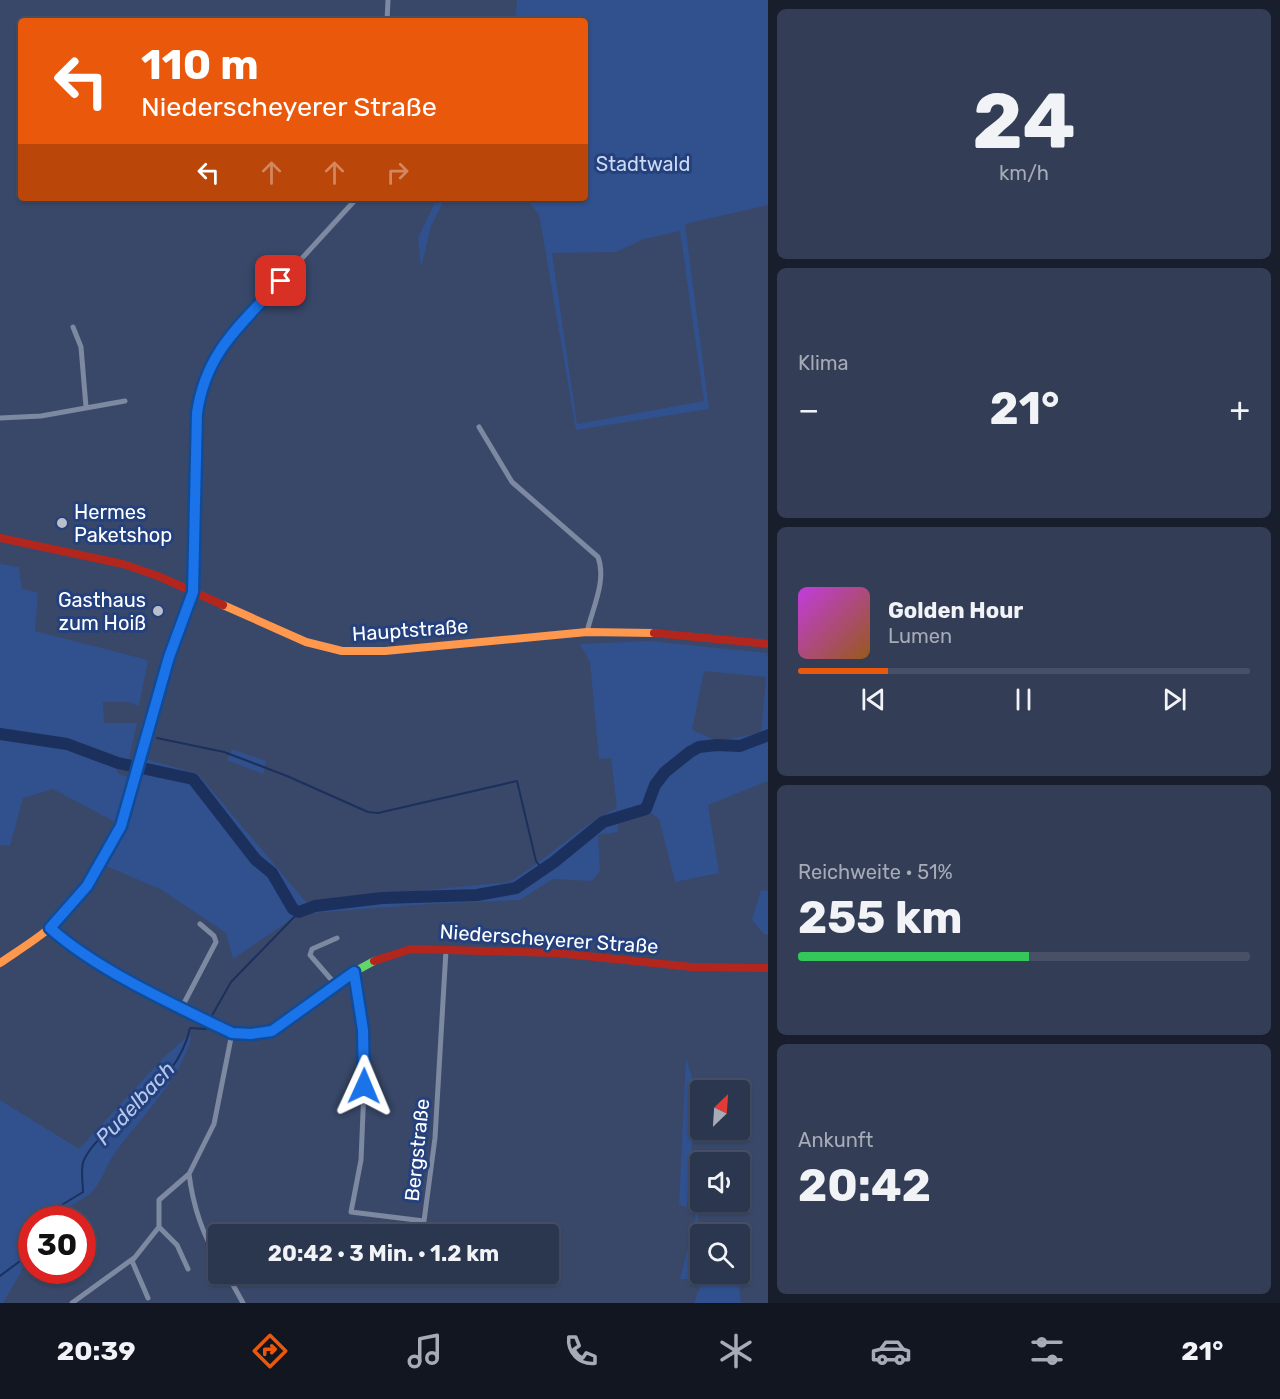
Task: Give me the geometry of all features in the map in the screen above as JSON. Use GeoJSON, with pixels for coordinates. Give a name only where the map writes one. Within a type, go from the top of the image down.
{"type":"FeatureCollection","features":[{"type":"Feature","properties":{"kind":"street"},"geometry":{"type":"LineString","coordinates":[[387,18],[388,0]]}},
{"type":"Feature","properties":{"kind":"street"},"geometry":{"type":"LineString","coordinates":[[0,963],[50,928],[87,886],[121,826],[169,657],[193,592],[197,413],[201,387],[221,347],[354,201]]}},
{"type":"Feature","properties":{"kind":"street"},"geometry":{"type":"LineString","coordinates":[[73,327],[81,347],[86,407]]}},
{"type":"Feature","properties":{"kind":"street"},"geometry":{"type":"LineString","coordinates":[[0,418],[41,416],[124,401]]}},
{"type":"Feature","properties":{"kind":"street"},"geometry":{"type":"LineString","coordinates":[[479,427],[512,482],[598,557],[601,568],[600,586],[587,632]]}},
{"type":"Feature","properties":{"kind":"street","name":"Hauptstraße"},"geometry":{"type":"LineString","coordinates":[[0,538],[123,564],[306,642],[342,651],[385,651],[587,632],[659,633],[768,644]]}},
{"type":"Feature","properties":{"kind":"street"},"geometry":{"type":"LineString","coordinates":[[182,1007],[216,942],[214,936],[200,924]]}},
{"type":"Feature","properties":{"kind":"street","name":"Niederscheyerer Straße"},"geometry":{"type":"LineString","coordinates":[[50,928],[74,949],[108,969],[232,1033],[251,1034],[272,1031],[354,972],[378,959],[411,949],[446,948],[617,957],[692,967],[768,968]]}},
{"type":"Feature","properties":{"kind":"street"},"geometry":{"type":"LineString","coordinates":[[336,985],[310,955],[312,949],[337,938]]}},
{"type":"Feature","properties":{"kind":"street","name":"Bergstraße"},"geometry":{"type":"LineString","coordinates":[[354,972],[365,1064],[361,1160],[351,1212],[424,1221],[435,1138],[446,948]]}},
{"type":"Feature","properties":{"kind":"street"},"geometry":{"type":"LineString","coordinates":[[72,1303],[134,1258],[159,1227],[159,1200],[189,1174],[214,1124],[232,1033]]}},
{"type":"Feature","properties":{"kind":"street"},"geometry":{"type":"LineString","coordinates":[[189,1174],[197,1216],[208,1243]]}},
{"type":"Feature","properties":{"kind":"street"},"geometry":{"type":"LineString","coordinates":[[159,1227],[177,1245],[188,1269]]}},
{"type":"Feature","properties":{"kind":"street"},"geometry":{"type":"LineString","coordinates":[[134,1258],[132,1260],[148,1298]]}},
{"type":"Feature","properties":{"kind":"street"},"geometry":{"type":"LineString","coordinates":[[233,1284],[243,1303]]}},
{"type":"Feature","properties":{"kind":"green space","name":"Stadtwald"},"geometry":{"type":"Polygon","coordinates":[[[517,0],[768,0],[768,205],[685,224],[709,409],[576,430],[539,214],[528,201],[588,201],[588,18],[515,18],[517,0]],[[680,231],[644,239],[616,252],[552,253],[577,424],[704,401],[680,231]]]}},
{"type":"Feature","properties":{"kind":"green space"},"geometry":{"type":"Polygon","coordinates":[[[436,201],[444,201],[431,226],[421,268],[418,238],[436,201]]]}},
{"type":"Feature","properties":{"kind":"green space"},"geometry":{"type":"Polygon","coordinates":[[[0,564],[19,567],[22,589],[38,593],[35,631],[148,660],[139,706],[129,702],[103,702],[104,723],[137,723],[128,763],[72,742],[0,731],[0,564]]]}},
{"type":"Feature","properties":{"kind":"green space"},"geometry":{"type":"Polygon","coordinates":[[[649,641],[767,653],[768,781],[708,805],[719,873],[675,882],[659,819],[646,809],[618,816],[618,832],[598,835],[600,871],[592,881],[553,879],[520,900],[299,914],[233,959],[226,933],[162,890],[106,866],[120,842],[143,758],[198,774],[306,902],[509,882],[589,824],[617,808],[611,758],[599,759],[590,662],[580,644],[649,641]],[[704,671],[692,730],[717,741],[761,733],[766,677],[704,671]]]}},
{"type":"Feature","properties":{"kind":"green space"},"geometry":{"type":"Polygon","coordinates":[[[0,740],[66,748],[116,767],[118,774],[130,777],[117,823],[53,789],[23,798],[10,846],[0,845],[0,740]]]}},
{"type":"Feature","properties":{"kind":"green space"},"geometry":{"type":"Polygon","coordinates":[[[232,749],[266,761],[263,774],[227,760],[232,749]]]}},
{"type":"Feature","properties":{"kind":"green space"},"geometry":{"type":"Polygon","coordinates":[[[761,890],[768,891],[768,935],[764,934],[752,920],[761,890]]]}},
{"type":"Feature","properties":{"kind":"green space"},"geometry":{"type":"Polygon","coordinates":[[[189,1035],[191,1038],[179,1068],[115,1153],[95,1189],[70,1206],[18,1206],[18,1277],[3,1303],[0,1303],[0,1100],[79,1149],[164,1057],[189,1035]]]}},
{"type":"Feature","properties":{"kind":"green space"},"geometry":{"type":"Polygon","coordinates":[[[686,1058],[693,1080],[690,1080],[690,1140],[692,1140],[687,1207],[679,1205],[686,1058]]]}},
{"type":"Feature","properties":{"kind":"green space"},"geometry":{"type":"Polygon","coordinates":[[[696,1212],[699,1212],[697,1224],[694,1224],[696,1212]]]}},
{"type":"Feature","properties":{"kind":"green space"},"geometry":{"type":"Polygon","coordinates":[[[690,1240],[688,1279],[680,1279],[690,1240]]]}},
{"type":"Feature","properties":{"kind":"green space"},"geometry":{"type":"Polygon","coordinates":[[[701,1284],[739,1284],[741,1303],[694,1303],[701,1284]]]}},
{"type":"Feature","properties":{"kind":"waterway"},"geometry":{"type":"LineString","coordinates":[[0,734],[67,744],[118,763],[193,779],[256,860],[272,873],[293,909],[299,912],[315,906],[382,898],[477,895],[516,888],[554,862],[603,822],[646,809],[655,785],[665,772],[690,752],[699,747],[740,746],[768,735]]}},
{"type":"Feature","properties":{"kind":"waterway"},"geometry":{"type":"LineString","coordinates":[[157,738],[224,752],[287,776],[368,812],[378,813],[517,781],[536,861],[543,870]]}},
{"type":"Feature","properties":{"kind":"waterway","name":"Pudelbach"},"geometry":{"type":"LineString","coordinates":[[210,1019],[231,982],[299,912]]}},
{"type":"Feature","properties":{"kind":"waterway","name":"Pudelbach"},"geometry":{"type":"LineString","coordinates":[[60,1206],[83,1192],[82,1171],[87,1153],[102,1136],[156,1088],[181,1053],[190,1028],[206,1029],[208,1024]]}},
{"type":"Feature","properties":{"kind":"waterway","name":"Pudelbach"},"geometry":{"type":"LineString","coordinates":[[0,1276],[18,1262]]}},
{"type":"Feature","properties":{"kind":"traffic: fast"},"geometry":{"type":"LineString","coordinates":[[155,705],[169,657],[193,592]]}},
{"type":"Feature","properties":{"kind":"traffic: fast"},"geometry":{"type":"LineString","coordinates":[[50,928],[114,973],[232,1033],[272,1031],[354,972],[374,961]]}},
{"type":"Feature","properties":{"kind":"traffic: slow"},"geometry":{"type":"LineString","coordinates":[[223,605],[306,642],[342,651],[385,651],[587,632],[654,633]]}},
{"type":"Feature","properties":{"kind":"traffic: slow"},"geometry":{"type":"LineString","coordinates":[[0,963],[59,920],[84,890],[99,866],[123,815],[155,705]]}},
{"type":"Feature","properties":{"kind":"traffic: jam"},"geometry":{"type":"LineString","coordinates":[[0,538],[123,564],[158,576],[223,605]]}},
{"type":"Feature","properties":{"kind":"traffic: jam"},"geometry":{"type":"LineString","coordinates":[[654,633],[768,644]]}},
{"type":"Feature","properties":{"kind":"traffic: jam"},"geometry":{"type":"LineString","coordinates":[[374,961],[411,949],[557,953],[692,967],[768,968]]}},
{"type":"Feature","properties":{"kind":"place","name":"Hermes Paketshop"},"geometry":{"type":"Point","coordinates":[62,523]}},
{"type":"Feature","properties":{"kind":"place","name":"Gasthaus zum Hoiß"},"geometry":{"type":"Point","coordinates":[158,611]}},
{"type":"Feature","properties":{"kind":"route"},"geometry":{"type":"LineString","coordinates":[[281,281],[221,347],[201,387],[197,413],[195,582],[191,600],[169,657],[121,826],[87,886],[66,913],[50,928],[74,949],[116,974],[232,1033],[251,1034],[272,1031],[354,972],[363,1030],[364,1086]]}}]}
